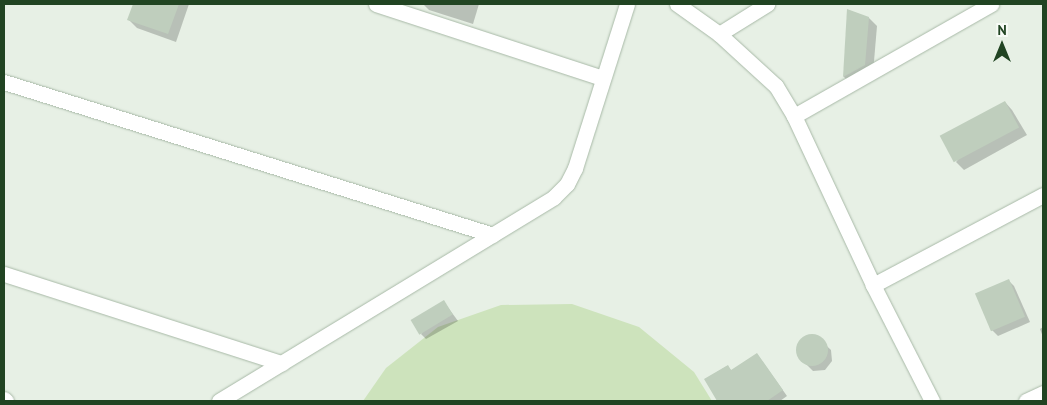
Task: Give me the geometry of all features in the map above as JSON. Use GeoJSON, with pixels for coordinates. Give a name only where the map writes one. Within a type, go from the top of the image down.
{"type":"FeatureCollection","features":[{"type":"Feature","properties":{"kind":"street"},"geometry":{"type":"LineString","coordinates":[[376,4],[603,78]]}},
{"type":"Feature","properties":{"kind":"street"},"geometry":{"type":"LineString","coordinates":[[219,401],[554,197],[567,184],[575,168],[627,4]]}},
{"type":"Feature","properties":{"kind":"street"},"geometry":{"type":"LineString","coordinates":[[677,4],[719,34],[776,86],[794,116],[873,285],[932,401]]}},
{"type":"Feature","properties":{"kind":"street"},"geometry":{"type":"LineString","coordinates":[[719,34],[767,4]]}},
{"type":"Feature","properties":{"kind":"street"},"geometry":{"type":"LineString","coordinates":[[794,116],[991,4]]}},
{"type":"Feature","properties":{"kind":"street"},"geometry":{"type":"LineString","coordinates":[[4,82],[493,235]]}},
{"type":"Feature","properties":{"kind":"street"},"geometry":{"type":"LineString","coordinates":[[873,285],[1043,195]]}},
{"type":"Feature","properties":{"kind":"street"},"geometry":{"type":"LineString","coordinates":[[4,274],[282,363]]}},
{"type":"Feature","properties":{"kind":"street"},"geometry":{"type":"LineString","coordinates":[[1026,401],[1043,393]]}},
{"type":"Feature","properties":{"kind":"green space"},"geometry":{"type":"Polygon","coordinates":[[[572,304],[639,327],[694,372],[712,401],[363,401],[386,368],[438,327],[501,305],[572,304]]]}},
{"type":"Feature","properties":{"kind":"building"},"geometry":{"type":"Polygon","coordinates":[[[133,4],[179,4],[168,34],[127,20],[133,4]]]}},
{"type":"Feature","properties":{"kind":"building"},"geometry":{"type":"Polygon","coordinates":[[[847,9],[869,17],[865,65],[843,77],[847,9]]]}},
{"type":"Feature","properties":{"kind":"building"},"geometry":{"type":"Polygon","coordinates":[[[1005,101],[1019,127],[954,162],[940,136],[1005,101]]]}},
{"type":"Feature","properties":{"kind":"building"},"geometry":{"type":"Polygon","coordinates":[[[1009,279],[1025,317],[991,331],[975,293],[1009,279]]]}},
{"type":"Feature","properties":{"kind":"building"},"geometry":{"type":"Polygon","coordinates":[[[444,300],[453,315],[419,335],[411,320],[444,300]]]}},
{"type":"Feature","properties":{"kind":"building"},"geometry":{"type":"Polygon","coordinates":[[[812,334],[818,335],[823,339],[827,344],[827,356],[823,361],[818,365],[812,366],[806,365],[801,361],[797,356],[796,350],[797,344],[801,339],[806,335],[812,334]]]}},
{"type":"Feature","properties":{"kind":"building"},"geometry":{"type":"Polygon","coordinates":[[[757,353],[783,390],[767,401],[717,401],[704,379],[728,365],[731,370],[757,353]]]}}]}
